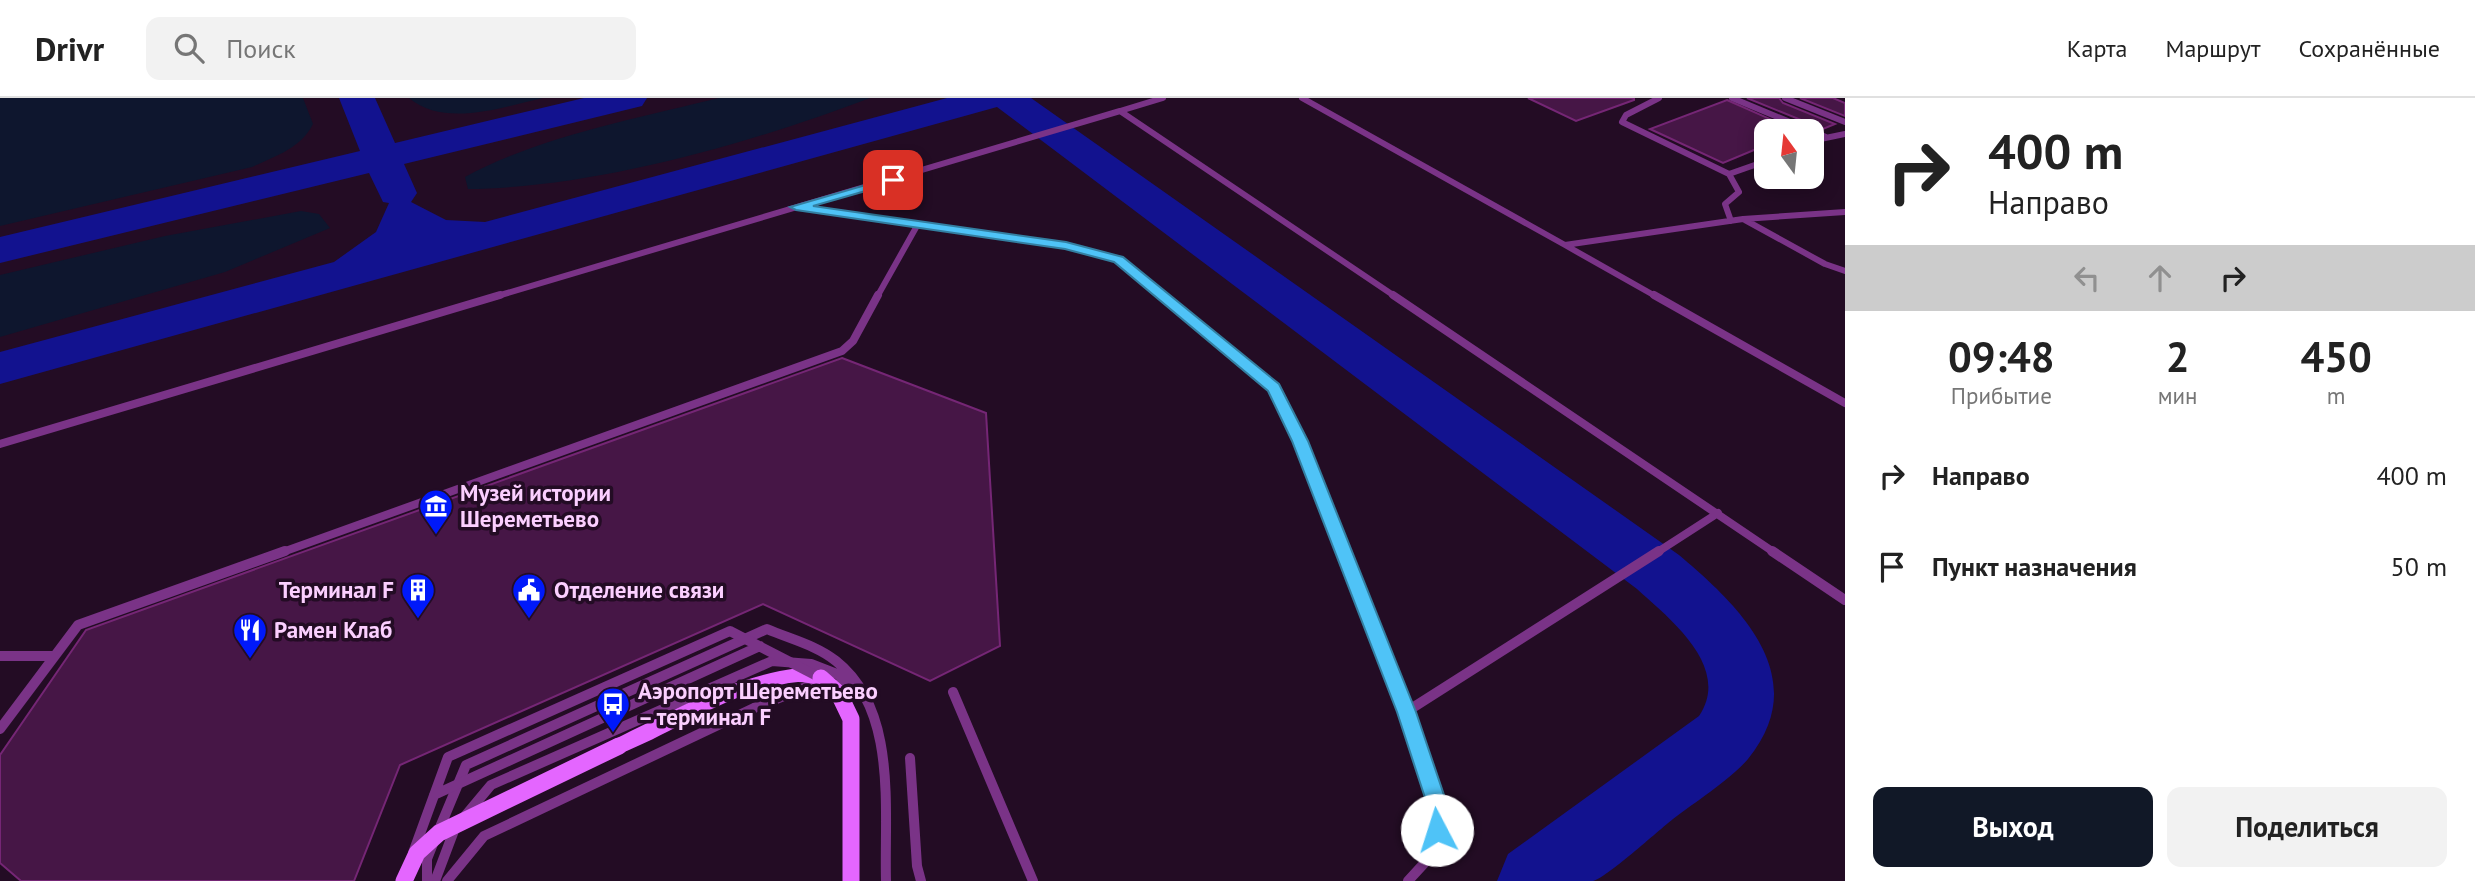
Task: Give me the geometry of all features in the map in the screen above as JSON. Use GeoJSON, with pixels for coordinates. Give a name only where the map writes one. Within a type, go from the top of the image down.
{"type":"FeatureCollection","features":[{"type":"Feature","properties":{"kind":"street"},"geometry":{"type":"LineString","coordinates":[[405,878],[426,843],[473,814],[763,680],[795,673],[821,678],[839,694],[851,719],[851,881]]}},
{"type":"Feature","properties":{"kind":"lane"},"geometry":{"type":"LineString","coordinates":[[0,444],[1163,98]]}},
{"type":"Feature","properties":{"kind":"lane"},"geometry":{"type":"LineString","coordinates":[[1302,98],[1845,403]]}},
{"type":"Feature","properties":{"kind":"lane"},"geometry":{"type":"LineString","coordinates":[[1659,98],[1626,114],[1622,122],[1729,174],[1739,187],[1739,192],[1726,204],[1731,221]]}},
{"type":"Feature","properties":{"kind":"lane"},"geometry":{"type":"LineString","coordinates":[[1732,98],[1826,137],[1845,134]]}},
{"type":"Feature","properties":{"kind":"lane"},"geometry":{"type":"LineString","coordinates":[[1785,98],[1845,122]]}},
{"type":"Feature","properties":{"kind":"lane"},"geometry":{"type":"LineString","coordinates":[[1120,111],[1845,600]]}},
{"type":"Feature","properties":{"kind":"lane"},"geometry":{"type":"LineString","coordinates":[[1729,174],[1754,165]]}},
{"type":"Feature","properties":{"kind":"lane"},"geometry":{"type":"LineString","coordinates":[[796,207],[1066,246],[1118,260],[1274,388],[1300,441],[1406,712],[1437,804],[1437,830],[1430,856],[1408,881]]}},
{"type":"Feature","properties":{"kind":"lane"},"geometry":{"type":"LineString","coordinates":[[1565,245],[1743,219],[1845,212]]}},
{"type":"Feature","properties":{"kind":"lane"},"geometry":{"type":"LineString","coordinates":[[1743,219],[1825,264],[1845,271]]}},
{"type":"Feature","properties":{"kind":"lane"},"geometry":{"type":"LineString","coordinates":[[0,729],[52,656],[74,629],[86,622],[842,351],[858,332],[918,224]]}},
{"type":"Feature","properties":{"kind":"lane"},"geometry":{"type":"LineString","coordinates":[[1406,712],[1718,513]]}},
{"type":"Feature","properties":{"kind":"lane"},"geometry":{"type":"LineString","coordinates":[[427,881],[427,859],[466,765],[766,629],[836,661],[867,699],[879,734],[886,881]]}},
{"type":"Feature","properties":{"kind":"lane"},"geometry":{"type":"LineString","coordinates":[[405,878],[447,757],[730,631],[821,678]]}},
{"type":"Feature","properties":{"kind":"lane"},"geometry":{"type":"LineString","coordinates":[[434,795],[760,646]]}},
{"type":"Feature","properties":{"kind":"lane"},"geometry":{"type":"LineString","coordinates":[[0,656],[52,656]]}},
{"type":"Feature","properties":{"kind":"lane"},"geometry":{"type":"LineString","coordinates":[[435,881],[441,854],[467,805],[491,785],[772,661],[800,660],[824,665],[854,683]]}},
{"type":"Feature","properties":{"kind":"lane"},"geometry":{"type":"LineString","coordinates":[[447,881],[484,836],[754,708],[806,687],[854,683]]}},
{"type":"Feature","properties":{"kind":"lane"},"geometry":{"type":"LineString","coordinates":[[953,692],[1033,881]]}},
{"type":"Feature","properties":{"kind":"lane"},"geometry":{"type":"LineString","coordinates":[[910,758],[917,866],[921,881]]}},
{"type":"Feature","properties":{"kind":"shaded area"},"geometry":{"type":"Polygon","coordinates":[[[0,98],[303,98],[313,124],[295,145],[252,167],[0,226],[0,98]]]}},
{"type":"Feature","properties":{"kind":"shaded area"},"geometry":{"type":"Polygon","coordinates":[[[409,98],[543,98],[492,110],[456,114],[423,107],[409,98]]]}},
{"type":"Feature","properties":{"kind":"shaded area"},"geometry":{"type":"Polygon","coordinates":[[[719,98],[870,98],[775,131],[619,172],[517,187],[468,189],[465,177],[524,151],[622,121],[719,98]]]}},
{"type":"Feature","properties":{"kind":"shaded area"},"geometry":{"type":"Polygon","coordinates":[[[301,211],[319,214],[330,228],[225,272],[0,337],[0,275],[165,236],[301,211]]]}},
{"type":"Feature","properties":{"kind":"building"},"geometry":{"type":"Polygon","coordinates":[[[1528,98],[1634,98],[1634,100],[1576,121],[1528,98]]]}},
{"type":"Feature","properties":{"kind":"building"},"geometry":{"type":"Polygon","coordinates":[[[1747,98],[1779,98],[1783,103],[1823,119],[1798,119],[1747,98]]]}},
{"type":"Feature","properties":{"kind":"building"},"geometry":{"type":"Polygon","coordinates":[[[1800,98],[1833,98],[1845,103],[1845,116],[1800,98]]]}},
{"type":"Feature","properties":{"kind":"building"},"geometry":{"type":"Polygon","coordinates":[[[1727,100],[1770,119],[1754,119],[1754,150],[1723,163],[1650,129],[1727,100]]]}},
{"type":"Feature","properties":{"kind":"building"},"geometry":{"type":"Polygon","coordinates":[[[1824,120],[1835,124],[1824,129],[1824,120]]]}},
{"type":"Feature","properties":{"kind":"building","name":"Терминал F"},"geometry":{"type":"Polygon","coordinates":[[[842,358],[986,413],[1000,646],[930,681],[763,604],[400,765],[354,881],[21,881],[0,863],[0,755],[86,630],[842,358]]]}},
{"type":"Feature","properties":{"kind":"taxiway"},"geometry":{"type":"LineString","coordinates":[[357,98],[382,158]]}},
{"type":"Feature","properties":{"kind":"taxiway"},"geometry":{"type":"LineString","coordinates":[[382,158],[629,98]]}},
{"type":"Feature","properties":{"kind":"taxiway"},"geometry":{"type":"LineString","coordinates":[[0,368],[988,98]]}},
{"type":"Feature","properties":{"kind":"taxiway"},"geometry":{"type":"LineString","coordinates":[[1008,98],[1658,572],[1714,625],[1729,646],[1739,668],[1743,691],[1738,714],[1723,738],[1535,881]]}},
{"type":"Feature","properties":{"kind":"taxiway"},"geometry":{"type":"LineString","coordinates":[[0,250],[382,158]]}},
{"type":"Feature","properties":{"kind":"taxiway"},"geometry":{"type":"LineString","coordinates":[[382,158],[397,193]]}},
{"type":"Feature","properties":{"kind":"taxiway"},"geometry":{"type":"LineString","coordinates":[[351,270],[369,260],[392,240],[401,223],[403,212],[419,224],[438,231],[478,233]]}},
{"type":"Feature","properties":{"kind":"place","name":"Музей истории Шереметьево"},"geometry":{"type":"Point","coordinates":[436,536]}},
{"type":"Feature","properties":{"kind":"place","name":"Терминал F"},"geometry":{"type":"Point","coordinates":[418,620]}},
{"type":"Feature","properties":{"kind":"place","name":"Отделение связи"},"geometry":{"type":"Point","coordinates":[529,620]}},
{"type":"Feature","properties":{"kind":"place","name":"Рамен Клаб"},"geometry":{"type":"Point","coordinates":[250,660]}},
{"type":"Feature","properties":{"kind":"place","name":"Аэропорт Шереметьево – терминал F"},"geometry":{"type":"Point","coordinates":[613,734]}},
{"type":"Feature","properties":{"kind":"route"},"geometry":{"type":"LineString","coordinates":[[893,180],[796,207],[1066,246],[1118,260],[1274,388],[1300,441],[1406,712],[1437,804],[1437,830]]}}]}
